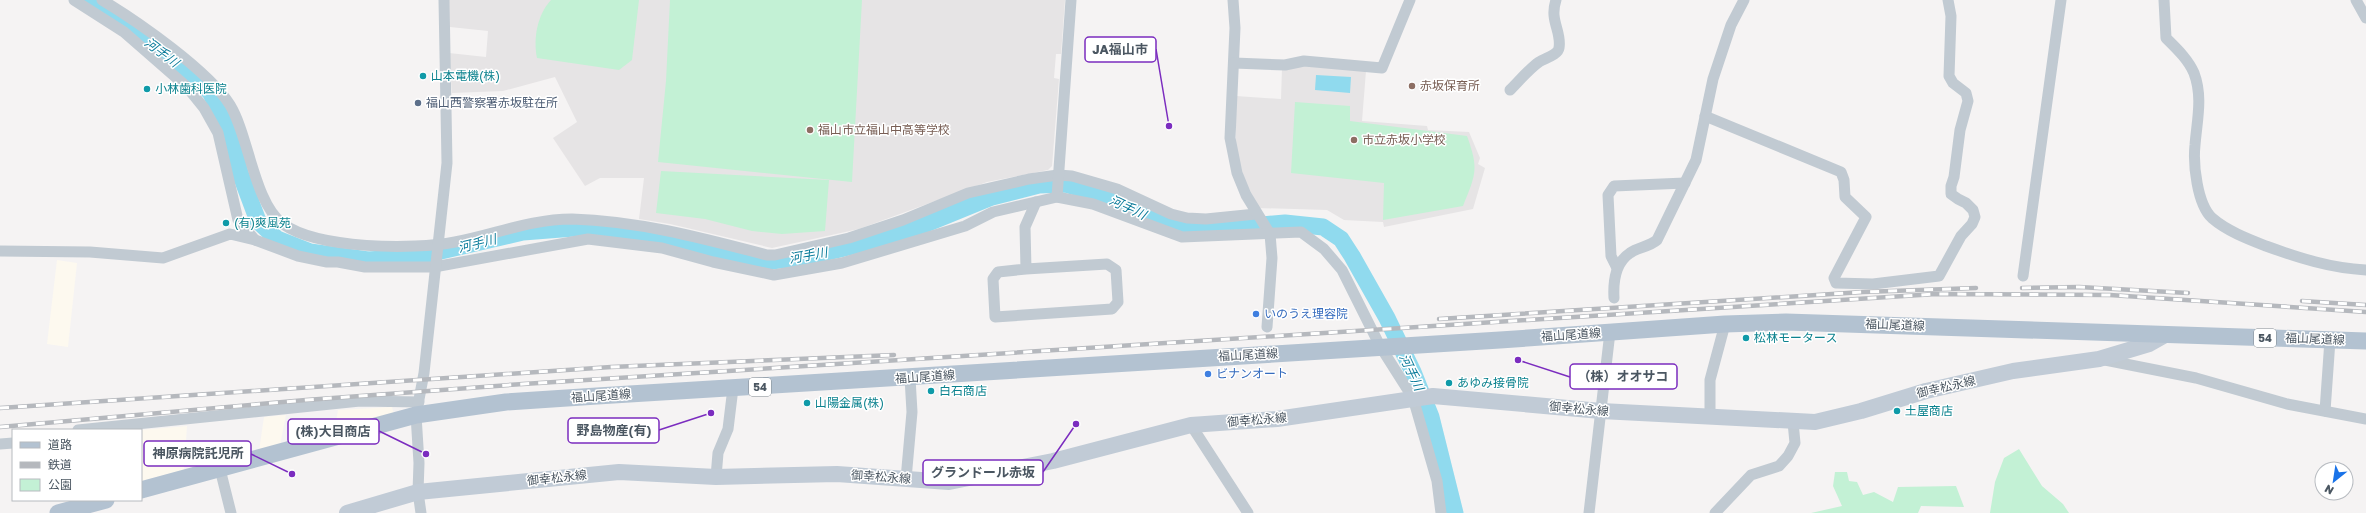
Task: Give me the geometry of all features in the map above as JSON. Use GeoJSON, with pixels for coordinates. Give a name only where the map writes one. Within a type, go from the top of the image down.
{"type":"FeatureCollection","features":[{"type":"Feature","properties":{"kind":"main road","name":"福山尾道線"},"geometry":{"type":"LineString","coordinates":[[142,490],[220,469],[418,409],[506,402],[910,378],[1725,324],[1786,322],[2366,341]]}},
{"type":"Feature","properties":{"kind":"main road","name":"御幸松永線"},"geometry":{"type":"LineString","coordinates":[[347,513],[418,492],[619,472],[716,477],[837,474],[949,482],[975,478],[1053,461],[1191,425],[1277,419],[1420,397],[1601,411],[1815,422],[1861,411],[1926,391],[2013,371],[2099,359],[2149,344],[2165,335]]}},
{"type":"Feature","properties":{"kind":"main road"},"geometry":{"type":"LineString","coordinates":[[58,513],[102,501]]}},
{"type":"Feature","properties":{"kind":"street"},"geometry":{"type":"LineString","coordinates":[[74,0],[124,32],[187,87],[204,108],[218,133],[238,220],[255,240]]}},
{"type":"Feature","properties":{"kind":"street"},"geometry":{"type":"LineString","coordinates":[[102,0],[128,16],[156,37],[218,89],[231,106],[269,210],[282,223],[296,231],[326,239],[362,245],[398,247],[436,246],[522,224],[571,219],[638,224],[676,231],[767,255],[775,255],[849,238],[904,220],[968,193],[1029,178],[1058,176],[1072,176],[1117,189],[1171,214],[1187,218],[1206,219],[1257,215]]}},
{"type":"Feature","properties":{"kind":"street"},"geometry":{"type":"LineString","coordinates":[[421,513],[418,492],[418,409],[436,246],[447,163],[444,0]]}},
{"type":"Feature","properties":{"kind":"street"},"geometry":{"type":"LineString","coordinates":[[1057,195],[1071,0]]}},
{"type":"Feature","properties":{"kind":"street"},"geometry":{"type":"LineString","coordinates":[[1233,0],[1235,28],[1230,138],[1237,173],[1257,215],[1269,232],[1272,258],[1267,327]]}},
{"type":"Feature","properties":{"kind":"street"},"geometry":{"type":"LineString","coordinates":[[1234,63],[1285,65],[1304,61],[1382,68],[1410,0]]}},
{"type":"Feature","properties":{"kind":"street"},"geometry":{"type":"LineString","coordinates":[[1510,90],[1538,63],[1557,52],[1559,49],[1558,35],[1552,16],[1556,0]]}},
{"type":"Feature","properties":{"kind":"street"},"geometry":{"type":"LineString","coordinates":[[1614,298],[1613,284],[1617,268],[1629,253],[1658,240],[1696,160],[1713,78],[1726,38],[1744,0]]}},
{"type":"Feature","properties":{"kind":"street"},"geometry":{"type":"LineString","coordinates":[[1705,116],[1841,172],[1844,180],[1845,197],[1866,217],[1834,278],[1836,283],[1873,284],[1939,276],[1961,236],[1972,224],[1975,216],[1966,203],[1958,200],[1952,194],[1951,186],[1954,177],[1960,130],[1968,101],[1966,93],[1953,83],[1950,76],[1951,16],[1948,0]]}},
{"type":"Feature","properties":{"kind":"street"},"geometry":{"type":"LineString","coordinates":[[2023,276],[2061,0]]}},
{"type":"Feature","properties":{"kind":"street"},"geometry":{"type":"LineString","coordinates":[[2164,0],[2166,38],[2182,54],[2194,72],[2199,93],[2195,165],[2200,196],[2212,217],[2243,237],[2303,260],[2337,268],[2366,270]]}},
{"type":"Feature","properties":{"kind":"street"},"geometry":{"type":"LineString","coordinates":[[2356,0],[2366,18]]}},
{"type":"Feature","properties":{"kind":"street"},"geometry":{"type":"LineString","coordinates":[[1617,268],[1612,256],[1608,195],[1611,189],[1614,186],[1685,183]]}},
{"type":"Feature","properties":{"kind":"street"},"geometry":{"type":"LineString","coordinates":[[0,251],[90,252],[163,258],[230,234],[255,240],[298,256],[327,262],[338,262],[365,267],[434,265],[588,240],[662,248],[714,262],[774,275],[842,264],[965,226],[993,212],[1036,202],[1057,195],[1093,204],[1182,237],[1269,232],[1301,232],[1324,249],[1342,270],[1384,346],[1420,397],[1441,513]]}},
{"type":"Feature","properties":{"kind":"street"},"geometry":{"type":"LineString","coordinates":[[1026,269],[1025,227],[1036,202]]}},
{"type":"Feature","properties":{"kind":"street"},"geometry":{"type":"LineString","coordinates":[[1107,264],[1116,270],[1118,302],[1112,309],[995,318],[993,279],[998,272],[1026,269],[1107,264]]}},
{"type":"Feature","properties":{"kind":"street"},"geometry":{"type":"LineString","coordinates":[[1710,417],[1710,380],[1725,324]]}},
{"type":"Feature","properties":{"kind":"street"},"geometry":{"type":"LineString","coordinates":[[1589,513],[1610,332]]}},
{"type":"Feature","properties":{"kind":"street"},"geometry":{"type":"LineString","coordinates":[[2325,411],[2330,340]]}},
{"type":"Feature","properties":{"kind":"street"},"geometry":{"type":"LineString","coordinates":[[2099,359],[2196,378],[2287,404],[2366,420]]}},
{"type":"Feature","properties":{"kind":"street"},"geometry":{"type":"LineString","coordinates":[[906,479],[912,412],[910,378]]}},
{"type":"Feature","properties":{"kind":"street"},"geometry":{"type":"LineString","coordinates":[[716,477],[718,453],[728,429],[734,396],[733,388]]}},
{"type":"Feature","properties":{"kind":"street"},"geometry":{"type":"LineString","coordinates":[[88,429],[360,401],[418,409]]}},
{"type":"Feature","properties":{"kind":"street"},"geometry":{"type":"LineString","coordinates":[[1715,513],[1751,475],[1780,466],[1788,456],[1794,443],[1793,422]]}},
{"type":"Feature","properties":{"kind":"street"},"geometry":{"type":"LineString","coordinates":[[1191,425],[1248,513]]}},
{"type":"Feature","properties":{"kind":"street"},"geometry":{"type":"LineString","coordinates":[[0,444],[12,443]]}},
{"type":"Feature","properties":{"kind":"street"},"geometry":{"type":"LineString","coordinates":[[220,469],[231,513]]}},
{"type":"Feature","properties":{"kind":"shaded area","name":"福山市立福山中高等学校"},"geometry":{"type":"Polygon","coordinates":[[[449,0],[1065,0],[1061,54],[1056,54],[1054,78],[1059,79],[1052,166],[1048,170],[987,182],[859,229],[772,248],[670,224],[639,219],[644,178],[600,178],[585,186],[553,138],[577,122],[555,77],[503,91],[452,93],[449,53],[486,57],[488,31],[450,27],[449,0]]]}},
{"type":"Feature","properties":{"kind":"shaded area","name":"市立赤坂小学校"},"geometry":{"type":"Polygon","coordinates":[[[1300,64],[1366,71],[1362,121],[1427,126],[1428,130],[1469,132],[1480,158],[1478,164],[1485,168],[1473,209],[1384,227],[1383,222],[1344,220],[1327,210],[1257,208],[1243,175],[1236,148],[1236,96],[1281,99],[1282,68],[1300,64]]]}},
{"type":"Feature","properties":{"kind":"shaded area"},"geometry":{"type":"Polygon","coordinates":[[[57,260],[77,263],[68,347],[47,344],[57,260]]]}},
{"type":"Feature","properties":{"kind":"shaded area"},"geometry":{"type":"Polygon","coordinates":[[[392,407],[394,414],[335,427],[338,410],[392,407]]]}},
{"type":"Feature","properties":{"kind":"shaded area"},"geometry":{"type":"Polygon","coordinates":[[[286,415],[280,445],[259,451],[264,417],[286,415]]]}},
{"type":"Feature","properties":{"kind":"shaded area"},"geometry":{"type":"Polygon","coordinates":[[[187,426],[184,470],[142,481],[142,430],[187,426]]]}},
{"type":"Feature","properties":{"kind":"green space"},"geometry":{"type":"Polygon","coordinates":[[[551,0],[639,0],[632,60],[619,70],[537,58],[537,28],[542,13],[551,0]]]}},
{"type":"Feature","properties":{"kind":"green space"},"geometry":{"type":"Polygon","coordinates":[[[670,0],[862,0],[852,182],[658,162],[666,81],[670,0]]]}},
{"type":"Feature","properties":{"kind":"green space"},"geometry":{"type":"Polygon","coordinates":[[[1295,102],[1350,106],[1350,121],[1467,136],[1473,156],[1474,171],[1471,186],[1463,206],[1383,220],[1384,183],[1291,173],[1295,102]]]}},
{"type":"Feature","properties":{"kind":"green space"},"geometry":{"type":"Polygon","coordinates":[[[661,171],[829,180],[825,231],[782,234],[752,231],[705,219],[656,213],[661,171]]]}},
{"type":"Feature","properties":{"kind":"green space"},"geometry":{"type":"Polygon","coordinates":[[[2019,449],[2042,486],[2063,504],[2069,513],[1990,513],[1995,482],[2004,458],[2019,449]]]}},
{"type":"Feature","properties":{"kind":"green space"},"geometry":{"type":"Polygon","coordinates":[[[1835,472],[1847,472],[1849,481],[1857,482],[1863,495],[1874,492],[1893,502],[1898,487],[1956,486],[1964,507],[1921,506],[1918,513],[1811,513],[1842,506],[1833,486],[1835,472]]]}},
{"type":"Feature","properties":{"kind":"water"},"geometry":{"type":"Polygon","coordinates":[[[1316,75],[1351,77],[1350,93],[1315,90],[1316,75]]]}},
{"type":"Feature","properties":{"kind":"waterway","name":"河手川"},"geometry":{"type":"LineString","coordinates":[[90,0],[176,62],[210,92],[230,132],[240,173],[258,221],[277,239],[310,252],[368,260],[415,257],[523,232],[587,227],[652,235],[770,261],[802,258],[899,235],[992,197],[1039,185],[1066,184],[1102,195],[1155,219],[1182,228],[1206,230],[1285,223],[1323,227],[1341,239],[1352,256],[1387,318],[1413,372],[1431,417],[1455,513]]}},
{"type":"Feature","properties":{"kind":"railway"},"geometry":{"type":"LineString","coordinates":[[2022,288],[2079,287],[2188,293]]}},
{"type":"Feature","properties":{"kind":"railway"},"geometry":{"type":"LineString","coordinates":[[1439,319],[1863,292],[1976,288]]}},
{"type":"Feature","properties":{"kind":"railway"},"geometry":{"type":"LineString","coordinates":[[0,427],[306,400],[523,384],[1936,294],[2110,295],[2366,312]]}},
{"type":"Feature","properties":{"kind":"railway"},"geometry":{"type":"LineString","coordinates":[[2302,301],[2366,305]]}},
{"type":"Feature","properties":{"kind":"railway"},"geometry":{"type":"LineString","coordinates":[[0,408],[611,367],[894,355]]}},
{"type":"Feature","properties":{"kind":"place","name":"山本電機(株)"},"geometry":{"type":"Point","coordinates":[423,76]}},
{"type":"Feature","properties":{"kind":"place","name":"赤坂保育所"},"geometry":{"type":"Point","coordinates":[1412,86]}},
{"type":"Feature","properties":{"kind":"place","name":"小林歯科医院"},"geometry":{"type":"Point","coordinates":[147,89]}},
{"type":"Feature","properties":{"kind":"place","name":"福山西警察署赤坂駐在所"},"geometry":{"type":"Point","coordinates":[418,103]}},
{"type":"Feature","properties":{"kind":"place","name":"JA福山市"},"geometry":{"type":"Point","coordinates":[1169,126]}},
{"type":"Feature","properties":{"kind":"place","name":"福山市立福山中高等学校"},"geometry":{"type":"Point","coordinates":[810,130]}},
{"type":"Feature","properties":{"kind":"place","name":"市立赤坂小学校"},"geometry":{"type":"Point","coordinates":[1354,140]}},
{"type":"Feature","properties":{"kind":"place","name":"(有)爽風苑"},"geometry":{"type":"Point","coordinates":[226,223]}},
{"type":"Feature","properties":{"kind":"place","name":"いのうえ理容院"},"geometry":{"type":"Point","coordinates":[1256,314]}},
{"type":"Feature","properties":{"kind":"place","name":"松林モータース"},"geometry":{"type":"Point","coordinates":[1746,338]}},
{"type":"Feature","properties":{"kind":"place","name":"（株）オオサコ"},"geometry":{"type":"Point","coordinates":[1518,360]}},
{"type":"Feature","properties":{"kind":"place","name":"ビナンオート"},"geometry":{"type":"Point","coordinates":[1208,374]}},
{"type":"Feature","properties":{"kind":"place","name":"あゆみ接骨院"},"geometry":{"type":"Point","coordinates":[1449,383]}},
{"type":"Feature","properties":{"kind":"place","name":"白石商店"},"geometry":{"type":"Point","coordinates":[931,391]}},
{"type":"Feature","properties":{"kind":"place","name":"山陽金属(株)"},"geometry":{"type":"Point","coordinates":[807,403]}},
{"type":"Feature","properties":{"kind":"place","name":"土屋商店"},"geometry":{"type":"Point","coordinates":[1897,411]}},
{"type":"Feature","properties":{"kind":"place","name":"野島物産(有)"},"geometry":{"type":"Point","coordinates":[711,413]}},
{"type":"Feature","properties":{"kind":"place","name":"グランドール赤坂"},"geometry":{"type":"Point","coordinates":[1076,424]}},
{"type":"Feature","properties":{"kind":"place","name":"(株)大目商店"},"geometry":{"type":"Point","coordinates":[426,454]}},
{"type":"Feature","properties":{"kind":"place","name":"神原病院託児所"},"geometry":{"type":"Point","coordinates":[292,474]}}]}
